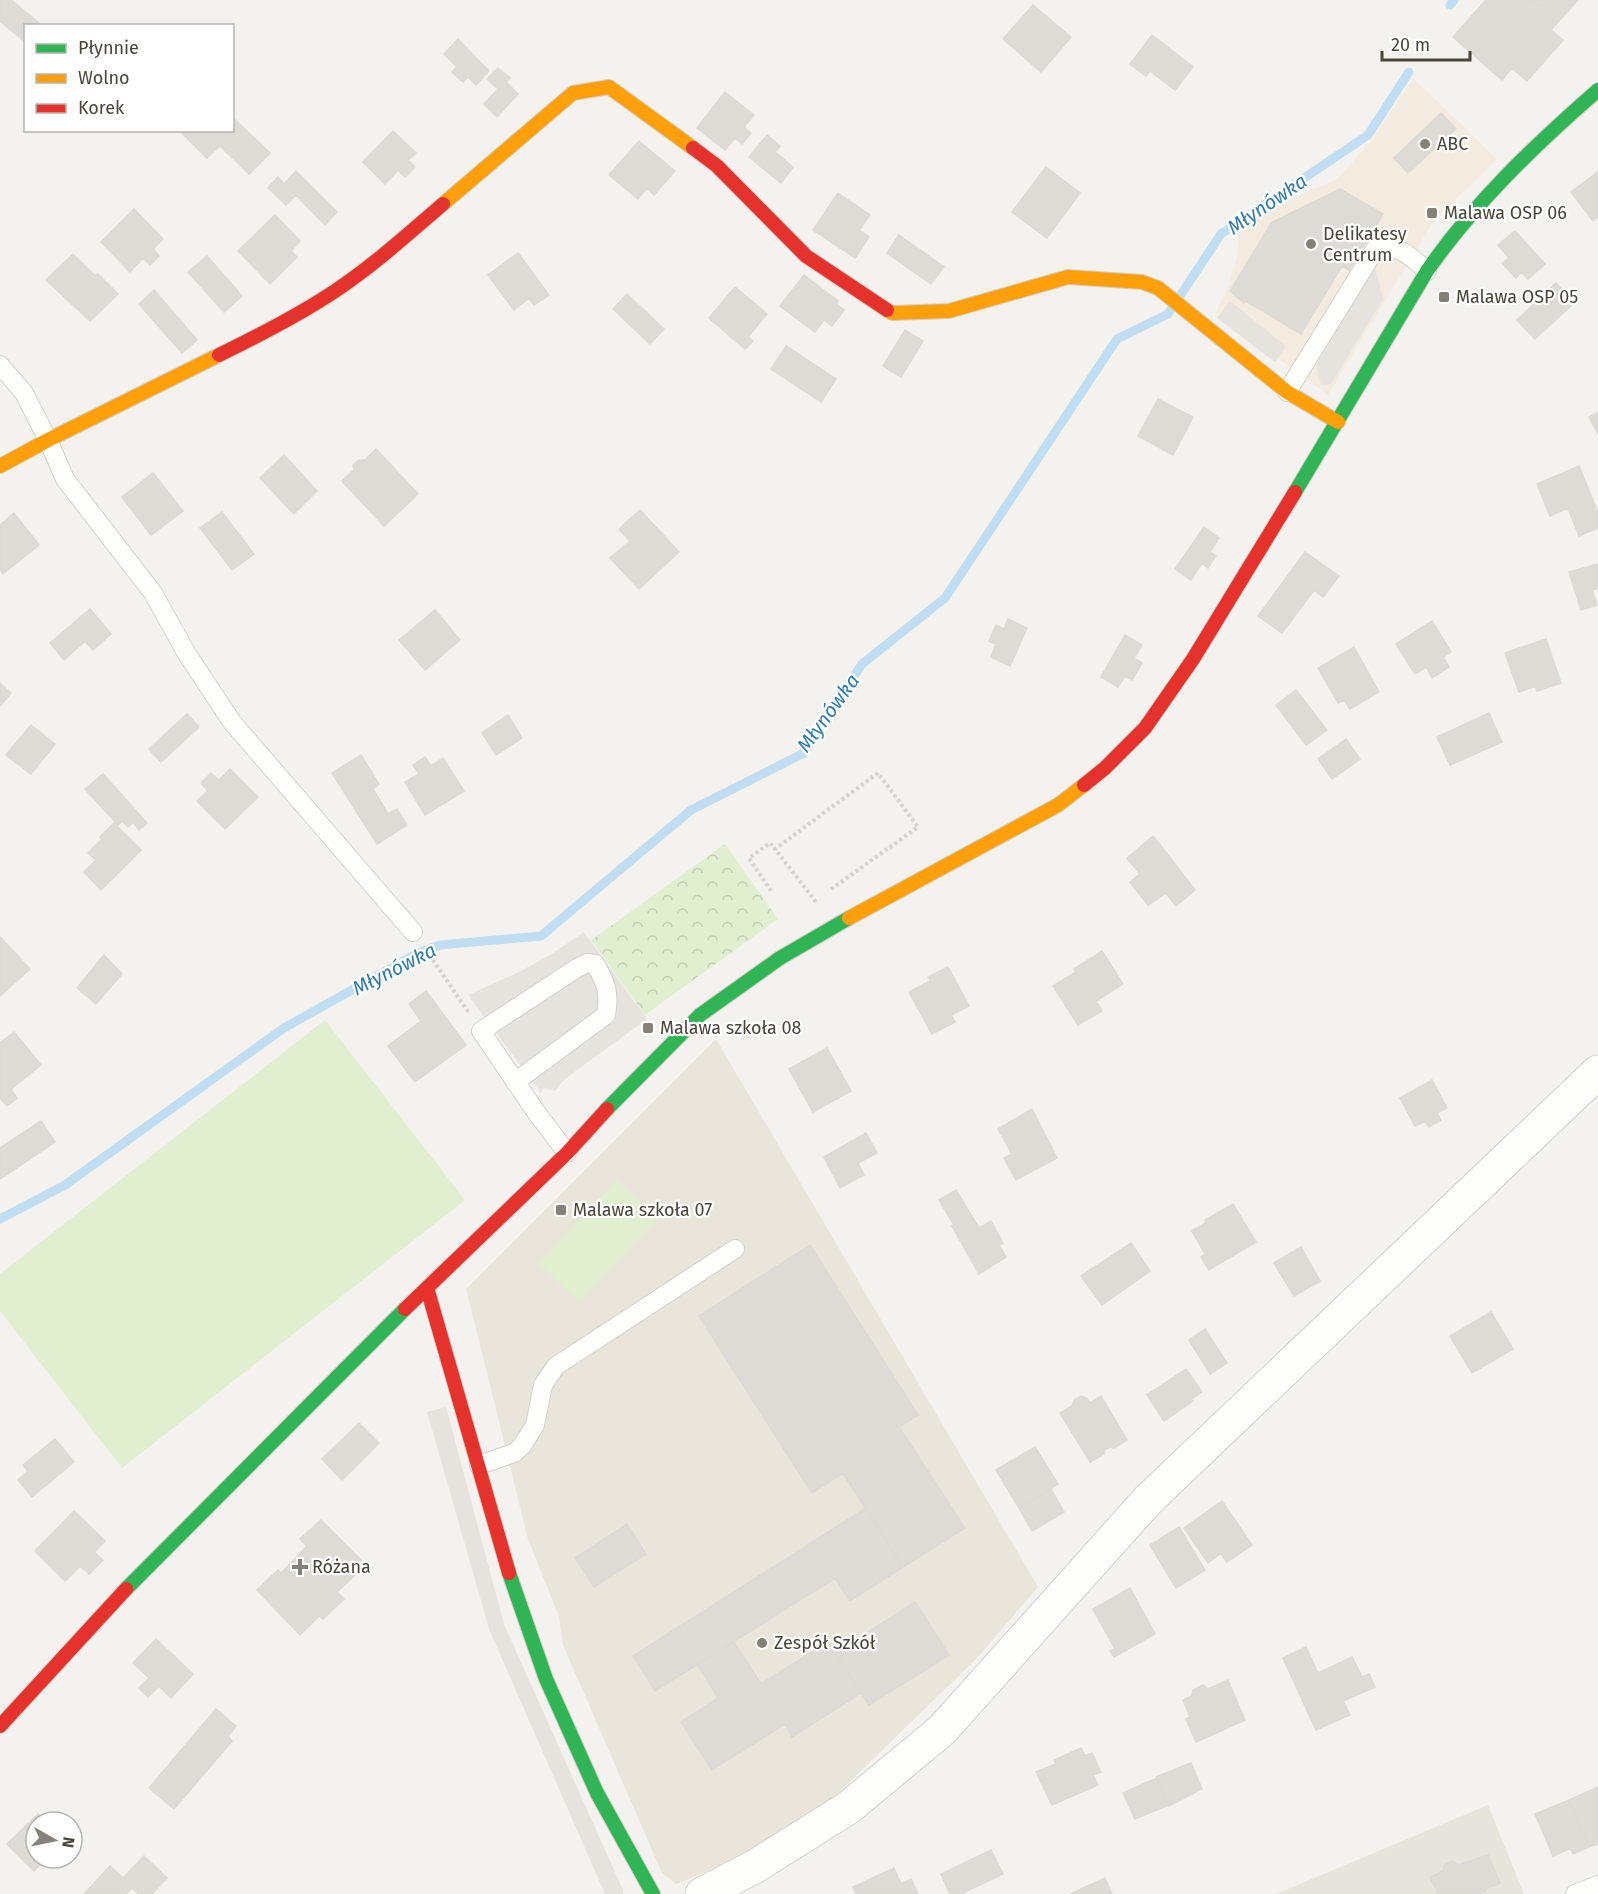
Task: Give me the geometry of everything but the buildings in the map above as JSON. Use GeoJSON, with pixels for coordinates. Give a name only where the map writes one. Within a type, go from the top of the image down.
{"type":"FeatureCollection","features":[{"type":"Feature","properties":{"kind":"street"},"geometry":{"type":"LineString","coordinates":[[0,466],[252,339],[335,291],[383,255],[573,93],[609,87],[717,166],[806,256],[892,313],[949,311],[1068,277],[1142,282],[1158,288],[1287,392],[1338,422]]}},
{"type":"Feature","properties":{"kind":"street"},"geometry":{"type":"LineString","coordinates":[[0,1726],[120,1596],[274,1439],[567,1153],[617,1098],[700,1015],[780,958],[1058,805],[1105,768],[1145,728],[1193,659],[1427,271],[1448,241],[1496,186],[1546,135],[1598,90]]}},
{"type":"Feature","properties":{"kind":"street"},"geometry":{"type":"LineString","coordinates":[[702,1894],[754,1867],[848,1808],[942,1730],[1148,1500],[1598,1072]]}},
{"type":"Feature","properties":{"kind":"street"},"geometry":{"type":"LineString","coordinates":[[427,1288],[523,1617],[546,1679],[597,1793],[653,1894]]}},
{"type":"Feature","properties":{"kind":"lane"},"geometry":{"type":"LineString","coordinates":[[1287,392],[1376,248],[1388,247],[1404,250],[1427,271]]}},
{"type":"Feature","properties":{"kind":"lane"},"geometry":{"type":"LineString","coordinates":[[0,365],[24,393],[65,479],[153,593],[188,654],[232,722],[412,932]]}},
{"type":"Feature","properties":{"kind":"lane"},"geometry":{"type":"LineString","coordinates":[[515,1082],[606,1015],[609,1000],[603,978],[595,964],[587,963],[577,968],[481,1032],[515,1082],[567,1153]]}},
{"type":"Feature","properties":{"kind":"lane"},"geometry":{"type":"LineString","coordinates":[[479,1465],[514,1453],[522,1446],[535,1425],[543,1385],[556,1366],[735,1249]]}},
{"type":"Feature","properties":{"kind":"lane"},"geometry":{"type":"LineString","coordinates":[[1575,1894],[1598,1885]]}},
{"type":"Feature","properties":{"kind":"path"},"geometry":{"type":"LineString","coordinates":[[775,849],[878,773],[918,826],[815,901]]}},
{"type":"Feature","properties":{"kind":"path"},"geometry":{"type":"LineString","coordinates":[[771,891],[749,858],[770,843],[834,927]]}},
{"type":"Feature","properties":{"kind":"path"},"geometry":{"type":"LineString","coordinates":[[436,963],[481,1032]]}},
{"type":"Feature","properties":{"kind":"shaded area"},"geometry":{"type":"Polygon","coordinates":[[[1413,78],[1497,159],[1433,222],[1328,395],[1216,313],[1227,289],[1237,257],[1239,229],[1272,207],[1337,179],[1372,140],[1413,78]]]}},
{"type":"Feature","properties":{"kind":"shaded area"},"geometry":{"type":"Polygon","coordinates":[[[1375,267],[1383,299],[1331,384],[1321,385],[1316,365],[1375,267]]]}},
{"type":"Feature","properties":{"kind":"shaded area"},"geometry":{"type":"Polygon","coordinates":[[[1230,301],[1286,346],[1275,362],[1217,318],[1230,301]]]}},
{"type":"Feature","properties":{"kind":"shaded area"},"geometry":{"type":"Polygon","coordinates":[[[584,932],[647,1019],[573,1073],[555,1091],[543,1088],[541,1093],[468,995],[521,971],[584,932]]]}},
{"type":"Feature","properties":{"kind":"shaded area"},"geometry":{"type":"Polygon","coordinates":[[[716,1039],[1038,1587],[977,1658],[830,1801],[727,1864],[676,1884],[662,1873],[563,1645],[559,1617],[528,1539],[466,1289],[716,1039]]]}},
{"type":"Feature","properties":{"kind":"shaded area"},"geometry":{"type":"Polygon","coordinates":[[[446,1407],[504,1624],[623,1894],[605,1894],[489,1629],[427,1412],[446,1407]]]}},
{"type":"Feature","properties":{"kind":"shaded area"},"geometry":{"type":"Polygon","coordinates":[[[1488,1805],[1524,1894],[1276,1894],[1488,1805]]]}},
{"type":"Feature","properties":{"kind":"green space"},"geometry":{"type":"Polygon","coordinates":[[[725,844],[778,919],[645,1015],[591,940],[725,844]]]}},
{"type":"Feature","properties":{"kind":"green space"},"geometry":{"type":"Polygon","coordinates":[[[325,1020],[465,1200],[122,1468],[0,1311],[0,1274],[325,1020]]]}},
{"type":"Feature","properties":{"kind":"green space"},"geometry":{"type":"Polygon","coordinates":[[[617,1180],[658,1219],[579,1302],[538,1263],[617,1180]]]}},
{"type":"Feature","properties":{"kind":"waterway","name":"Młynówka"},"geometry":{"type":"LineString","coordinates":[[1450,5],[1454,0]]}},
{"type":"Feature","properties":{"kind":"waterway","name":"Młynówka"},"geometry":{"type":"LineString","coordinates":[[0,1219],[65,1185],[284,1028],[418,953],[440,945],[541,936],[691,810],[804,753],[862,664],[945,598],[1117,339],[1168,314],[1221,234],[1368,135],[1409,72]]}},
{"type":"Feature","properties":{"kind":"traffic: fast"},"geometry":{"type":"LineString","coordinates":[[1295,492],[1427,271],[1465,221],[1507,175],[1598,90]]}},
{"type":"Feature","properties":{"kind":"traffic: fast"},"geometry":{"type":"LineString","coordinates":[[607,1109],[700,1015],[780,958],[849,918]]}},
{"type":"Feature","properties":{"kind":"traffic: fast"},"geometry":{"type":"LineString","coordinates":[[126,1589],[405,1309]]}},
{"type":"Feature","properties":{"kind":"traffic: fast"},"geometry":{"type":"LineString","coordinates":[[509,1573],[546,1679],[597,1793],[653,1894]]}},
{"type":"Feature","properties":{"kind":"traffic: slow"},"geometry":{"type":"LineString","coordinates":[[443,204],[573,93],[609,87],[693,148]]}},
{"type":"Feature","properties":{"kind":"traffic: slow"},"geometry":{"type":"LineString","coordinates":[[887,310],[892,313],[949,311],[1068,277],[1142,282],[1158,288],[1287,392],[1338,422]]}},
{"type":"Feature","properties":{"kind":"traffic: slow"},"geometry":{"type":"LineString","coordinates":[[0,466],[219,355]]}},
{"type":"Feature","properties":{"kind":"traffic: slow"},"geometry":{"type":"LineString","coordinates":[[849,918],[1058,805],[1084,785]]}},
{"type":"Feature","properties":{"kind":"traffic: jam"},"geometry":{"type":"LineString","coordinates":[[693,148],[717,166],[806,256],[887,310]]}},
{"type":"Feature","properties":{"kind":"traffic: jam"},"geometry":{"type":"LineString","coordinates":[[219,355],[278,325],[335,291],[377,260],[443,204]]}},
{"type":"Feature","properties":{"kind":"traffic: jam"},"geometry":{"type":"LineString","coordinates":[[1084,785],[1105,768],[1145,728],[1193,659],[1295,492]]}},
{"type":"Feature","properties":{"kind":"traffic: jam"},"geometry":{"type":"LineString","coordinates":[[405,1309],[567,1153],[607,1109]]}},
{"type":"Feature","properties":{"kind":"traffic: jam"},"geometry":{"type":"LineString","coordinates":[[427,1288],[509,1573]]}},
{"type":"Feature","properties":{"kind":"traffic: jam"},"geometry":{"type":"LineString","coordinates":[[0,1726],[126,1589]]}},
{"type":"Feature","properties":{"kind":"place","name":"ABC"},"geometry":{"type":"Point","coordinates":[1425,144]}},
{"type":"Feature","properties":{"kind":"place","name":"Malawa OSP 06"},"geometry":{"type":"Point","coordinates":[1432,213]}},
{"type":"Feature","properties":{"kind":"place","name":"Delikatesy Centrum"},"geometry":{"type":"Point","coordinates":[1311,244]}},
{"type":"Feature","properties":{"kind":"place","name":"Malawa OSP 05"},"geometry":{"type":"Point","coordinates":[1444,297]}},
{"type":"Feature","properties":{"kind":"place","name":"Malawa szkoła 08"},"geometry":{"type":"Point","coordinates":[648,1028]}},
{"type":"Feature","properties":{"kind":"place","name":"Malawa szkoła 07"},"geometry":{"type":"Point","coordinates":[561,1210]}},
{"type":"Feature","properties":{"kind":"place","name":"Różana"},"geometry":{"type":"Point","coordinates":[300,1567]}},
{"type":"Feature","properties":{"kind":"place","name":"Zespół Szkół"},"geometry":{"type":"Point","coordinates":[762,1643]}}]}
